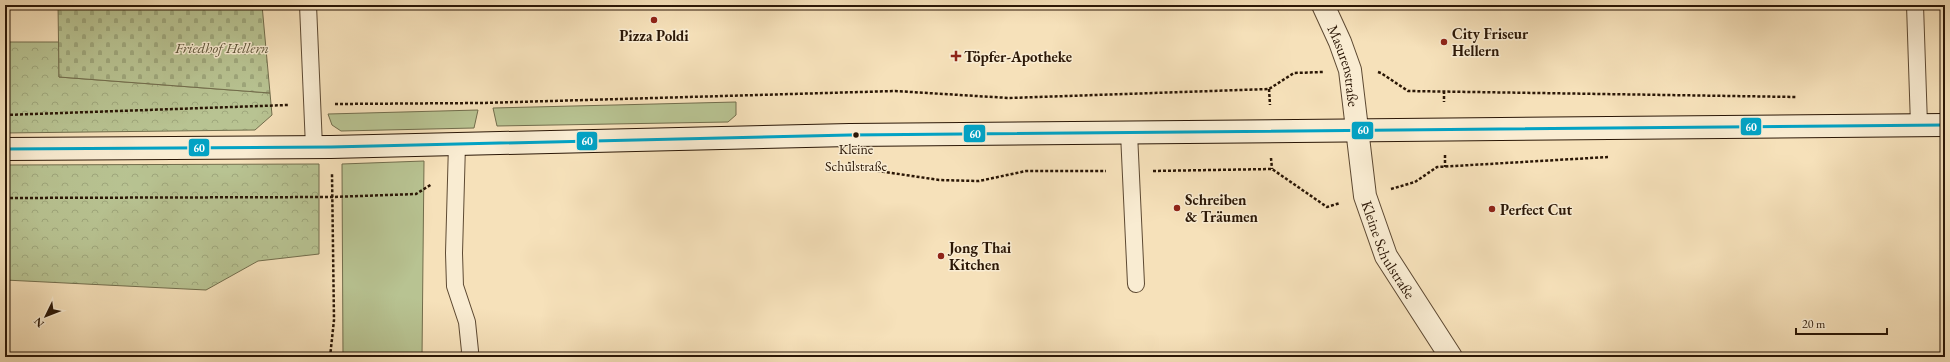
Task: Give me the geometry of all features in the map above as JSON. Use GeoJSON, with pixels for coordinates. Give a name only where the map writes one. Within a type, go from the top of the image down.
{"type":"FeatureCollection","features":[{"type":"Feature","properties":{"kind":"main road","name":"Masurenstraße"},"geometry":{"type":"LineString","coordinates":[[1328,6],[1350,70],[1358,130]]}},
{"type":"Feature","properties":{"kind":"main road"},"geometry":{"type":"LineString","coordinates":[[5,149],[323,147],[731,137],[1945,125]]}},
{"type":"Feature","properties":{"kind":"main road","name":"Kleine Schulstraße"},"geometry":{"type":"LineString","coordinates":[[1358,130],[1365,196],[1386,256],[1451,357]]}},
{"type":"Feature","properties":{"kind":"lane"},"geometry":{"type":"LineString","coordinates":[[308,5],[312,104],[323,147]]}},
{"type":"Feature","properties":{"kind":"lane"},"geometry":{"type":"LineString","coordinates":[[1915,5],[1919,125]]}},
{"type":"Feature","properties":{"kind":"lane"},"geometry":{"type":"LineString","coordinates":[[1129,133],[1136,284]]}},
{"type":"Feature","properties":{"kind":"lane"},"geometry":{"type":"LineString","coordinates":[[458,144],[456,175],[455,286],[467,322],[470,350],[469,357]]}},
{"type":"Feature","properties":{"kind":"path"},"geometry":{"type":"LineString","coordinates":[[5,115],[312,104],[482,103],[750,95]]}},
{"type":"Feature","properties":{"kind":"path"},"geometry":{"type":"LineString","coordinates":[[323,147],[332,197],[334,320],[330,357]]}},
{"type":"Feature","properties":{"kind":"path"},"geometry":{"type":"LineString","coordinates":[[872,170],[939,180],[979,181],[1026,171],[1272,169],[1327,207],[1415,182],[1437,168],[1616,157]]}},
{"type":"Feature","properties":{"kind":"path"},"geometry":{"type":"LineString","coordinates":[[5,198],[332,197],[416,194],[445,176],[456,175]]}},
{"type":"Feature","properties":{"kind":"green space","name":"Friedhof Hellern"},"geometry":{"type":"Polygon","coordinates":[[[58,5],[262,5],[270,93],[59,77],[58,5]]]}},
{"type":"Feature","properties":{"kind":"green space"},"geometry":{"type":"Polygon","coordinates":[[[5,42],[59,42],[59,77],[270,93],[272,115],[255,130],[5,133],[5,42]]]}},
{"type":"Feature","properties":{"kind":"green space"},"geometry":{"type":"Polygon","coordinates":[[[736,102],[736,115],[728,122],[497,126],[493,108],[736,102]]]}},
{"type":"Feature","properties":{"kind":"green space"},"geometry":{"type":"Polygon","coordinates":[[[478,110],[474,128],[341,131],[332,125],[328,114],[478,110]]]}},
{"type":"Feature","properties":{"kind":"green space"},"geometry":{"type":"Polygon","coordinates":[[[424,161],[422,357],[343,357],[342,164],[424,161]]]}},
{"type":"Feature","properties":{"kind":"green space"},"geometry":{"type":"Polygon","coordinates":[[[319,164],[319,254],[258,261],[206,290],[5,280],[5,165],[319,164]]]}},
{"type":"Feature","properties":{"kind":"transit line","name":"60"},"geometry":{"type":"LineString","coordinates":[[5,149],[331,147],[850,135],[1945,125]]}},
{"type":"Feature","properties":{"kind":"place","name":"Pizza Poldi"},"geometry":{"type":"Point","coordinates":[654,20]}},
{"type":"Feature","properties":{"kind":"place","name":"City Friseur Hellern"},"geometry":{"type":"Point","coordinates":[1444,42]}},
{"type":"Feature","properties":{"kind":"place","name":"Töpfer-Apotheke"},"geometry":{"type":"Point","coordinates":[956,56]}},
{"type":"Feature","properties":{"kind":"place","name":"Kleine Schulstraße"},"geometry":{"type":"Point","coordinates":[856,135]}},
{"type":"Feature","properties":{"kind":"place","name":"Schreiben & Träumen"},"geometry":{"type":"Point","coordinates":[1177,208]}},
{"type":"Feature","properties":{"kind":"place","name":"Perfect Cut"},"geometry":{"type":"Point","coordinates":[1492,209]}},
{"type":"Feature","properties":{"kind":"place","name":"Jong Thai Kitchen"},"geometry":{"type":"Point","coordinates":[941,256]}}]}
